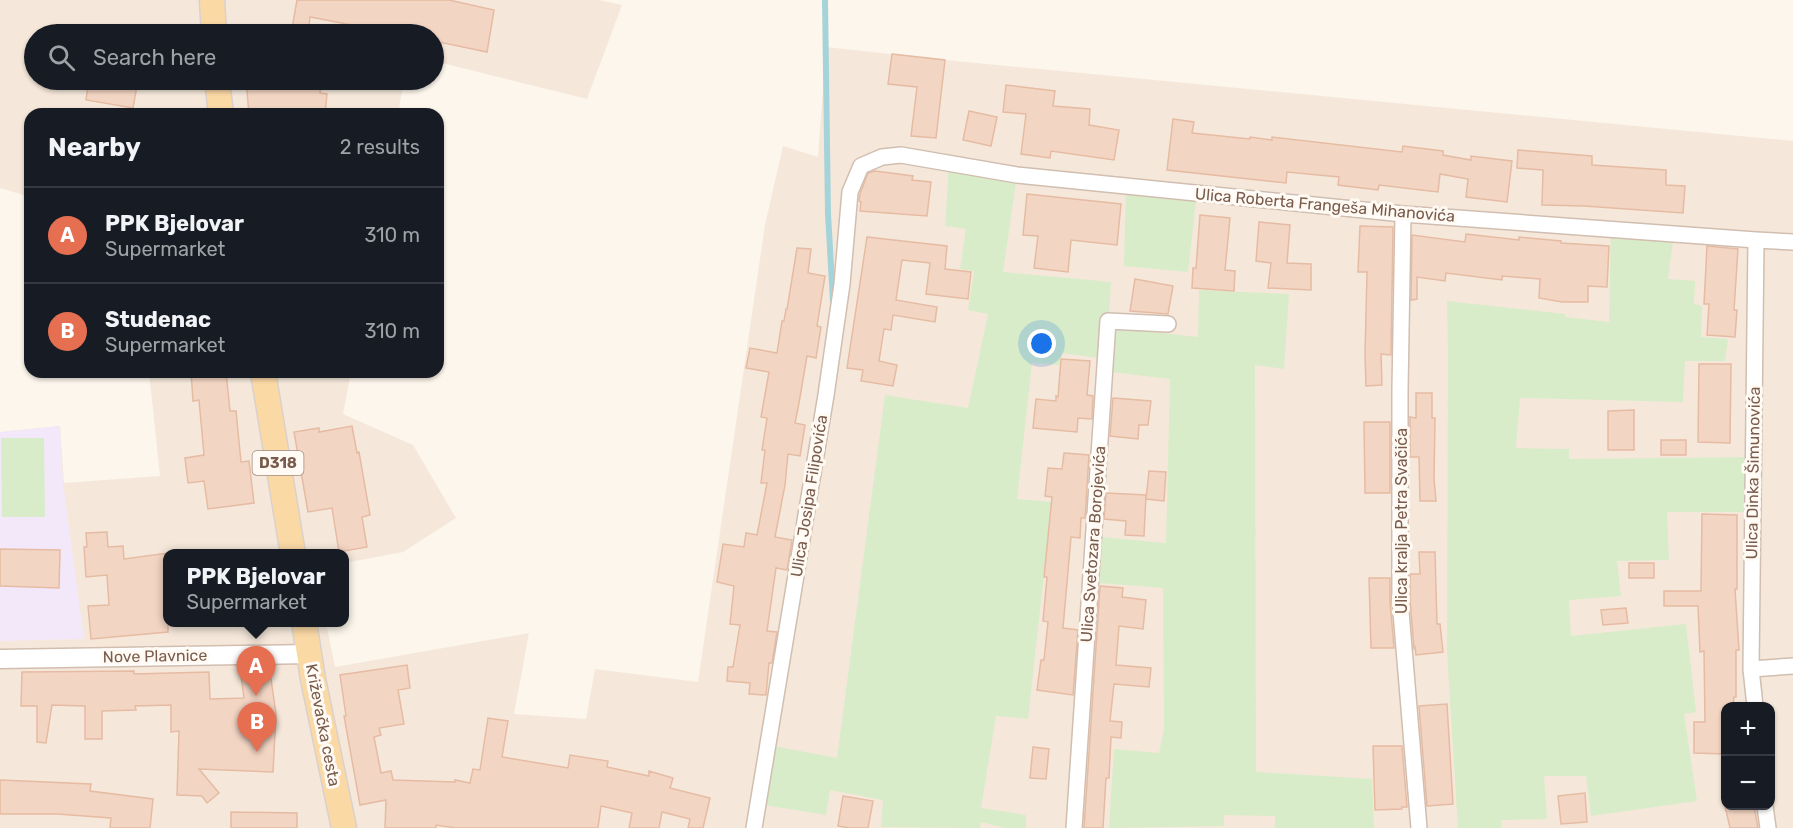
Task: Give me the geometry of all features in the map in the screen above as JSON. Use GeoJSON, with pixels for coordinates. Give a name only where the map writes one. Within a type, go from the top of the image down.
{"type":"FeatureCollection","features":[{"type":"Feature","properties":{"kind":"main road"},"geometry":{"type":"LineString","coordinates":[[212,0],[213,24]]}},
{"type":"Feature","properties":{"kind":"main road"},"geometry":{"type":"LineString","coordinates":[[218,90],[220,108]]}},
{"type":"Feature","properties":{"kind":"main road","name":"D318"},"geometry":{"type":"LineString","coordinates":[[264,378],[292,549]]}},
{"type":"Feature","properties":{"kind":"main road","name":"Križevačka cesta"},"geometry":{"type":"LineString","coordinates":[[305,627],[313,679],[344,828]]}},
{"type":"Feature","properties":{"kind":"street","name":"Ulica Roberta Frangeša Mihanovića"},"geometry":{"type":"LineString","coordinates":[[861,165],[882,157],[901,155],[1017,175],[1403,214],[1793,242]]}},
{"type":"Feature","properties":{"kind":"street","name":"Ulica Josipa Filipovića"},"geometry":{"type":"LineString","coordinates":[[754,828],[826,395],[842,284],[850,192],[861,165]]}},
{"type":"Feature","properties":{"kind":"street","name":"Ulica kralja Petra Svačića"},"geometry":{"type":"LineString","coordinates":[[1403,214],[1400,600],[1419,828]]}},
{"type":"Feature","properties":{"kind":"street","name":"Ulica Dinka Šimunovića"},"geometry":{"type":"LineString","coordinates":[[1755,702],[1751,669],[1756,240]]}},
{"type":"Feature","properties":{"kind":"street","name":"Ulica Svetozara Borojevića"},"geometry":{"type":"LineString","coordinates":[[1074,828],[1108,321],[1168,324]]}},
{"type":"Feature","properties":{"kind":"street","name":"Nove Plavnice"},"geometry":{"type":"LineString","coordinates":[[0,658],[309,654]]}},
{"type":"Feature","properties":{"kind":"street"},"geometry":{"type":"LineString","coordinates":[[1751,669],[1793,666]]}},
{"type":"Feature","properties":{"kind":"street"},"geometry":{"type":"LineString","coordinates":[[1766,810],[1768,828]]}},
{"type":"Feature","properties":{"kind":"shaded area"},"geometry":{"type":"Polygon","coordinates":[[[0,0],[599,0],[622,5],[587,99],[444,63],[444,24],[24,24],[24,90],[402,90],[399,108],[24,108],[24,195],[0,188],[0,0]]]}},
{"type":"Feature","properties":{"kind":"shaded area"},"geometry":{"type":"Polygon","coordinates":[[[826,47],[1793,141],[1793,828],[0,828],[0,432],[60,426],[64,483],[160,476],[150,378],[350,378],[343,414],[413,445],[456,518],[403,552],[349,562],[349,549],[163,549],[163,627],[327,627],[335,667],[529,633],[514,714],[586,719],[595,669],[698,682],[765,225],[783,146],[818,157],[826,47]]]}},
{"type":"Feature","properties":{"kind":"shaded area"},"geometry":{"type":"Polygon","coordinates":[[[60,426],[63,483],[84,639],[0,641],[0,432],[60,426]]]}},
{"type":"Feature","properties":{"kind":"green space"},"geometry":{"type":"Polygon","coordinates":[[[949,164],[1017,175],[1003,272],[1111,282],[1106,359],[1062,353],[1059,365],[1032,363],[1017,499],[1052,502],[1028,719],[996,716],[981,808],[1026,815],[1026,828],[1005,828],[981,822],[980,828],[881,827],[883,800],[830,790],[826,815],[758,804],[768,745],[837,758],[885,395],[968,408],[988,314],[968,310],[974,271],[960,269],[966,229],[945,226],[949,164]]]}},
{"type":"Feature","properties":{"kind":"green space"},"geometry":{"type":"Polygon","coordinates":[[[1126,186],[1197,193],[1188,272],[1124,266],[1126,186]]]}},
{"type":"Feature","properties":{"kind":"green space"},"geometry":{"type":"Polygon","coordinates":[[[1611,229],[1674,234],[1668,279],[1695,281],[1694,304],[1702,306],[1701,337],[1728,339],[1725,361],[1685,361],[1683,402],[1520,398],[1516,448],[1569,449],[1569,459],[1753,457],[1753,512],[1667,512],[1669,560],[1617,561],[1621,596],[1569,600],[1571,636],[1686,624],[1696,712],[1684,714],[1697,801],[1591,816],[1586,776],[1544,776],[1547,819],[1501,820],[1501,828],[1458,828],[1447,652],[1447,301],[1565,314],[1565,317],[1609,322],[1611,229]]]}},
{"type":"Feature","properties":{"kind":"green space"},"geometry":{"type":"Polygon","coordinates":[[[1199,290],[1289,294],[1284,369],[1255,365],[1256,772],[1372,779],[1374,828],[1275,828],[1275,816],[1224,815],[1224,826],[1109,828],[1114,749],[1159,753],[1164,728],[1163,588],[1100,583],[1101,537],[1166,543],[1170,379],[1111,372],[1117,328],[1198,337],[1199,290]]]}},
{"type":"Feature","properties":{"kind":"green space"},"geometry":{"type":"Polygon","coordinates":[[[1,438],[44,438],[45,517],[2,517],[1,438]]]}},
{"type":"Feature","properties":{"kind":"building"},"geometry":{"type":"Polygon","coordinates":[[[297,0],[449,0],[494,10],[487,52],[444,43],[444,24],[347,24],[310,17],[309,24],[293,24],[297,0]]]}},
{"type":"Feature","properties":{"kind":"building"},"geometry":{"type":"Polygon","coordinates":[[[892,54],[945,60],[936,138],[911,136],[917,87],[888,84],[892,54]]]}},
{"type":"Feature","properties":{"kind":"building"},"geometry":{"type":"Polygon","coordinates":[[[1006,85],[1055,91],[1053,106],[1090,109],[1089,125],[1119,130],[1114,160],[1051,151],[1050,158],[1021,154],[1026,114],[1003,112],[1006,85]]]}},
{"type":"Feature","properties":{"kind":"building"},"geometry":{"type":"Polygon","coordinates":[[[88,90],[136,90],[133,108],[86,100],[88,90]]]}},
{"type":"Feature","properties":{"kind":"building"},"geometry":{"type":"Polygon","coordinates":[[[247,90],[320,90],[320,93],[327,94],[326,108],[248,108],[247,90]]]}},
{"type":"Feature","properties":{"kind":"building"},"geometry":{"type":"Polygon","coordinates":[[[969,111],[997,117],[991,146],[963,140],[969,111]]]}},
{"type":"Feature","properties":{"kind":"building"},"geometry":{"type":"Polygon","coordinates":[[[1173,119],[1194,122],[1192,133],[1250,139],[1250,137],[1272,140],[1272,137],[1402,152],[1403,146],[1443,151],[1443,155],[1471,160],[1471,156],[1512,161],[1507,202],[1466,197],[1468,179],[1440,174],[1438,192],[1379,185],[1378,190],[1338,185],[1339,177],[1287,172],[1286,183],[1167,170],[1173,119]]]}},
{"type":"Feature","properties":{"kind":"building"},"geometry":{"type":"Polygon","coordinates":[[[1518,150],[1592,156],[1592,165],[1666,170],[1666,185],[1685,186],[1683,213],[1542,205],[1543,170],[1517,168],[1518,150]]]}},
{"type":"Feature","properties":{"kind":"building"},"geometry":{"type":"Polygon","coordinates":[[[875,171],[913,176],[912,180],[931,182],[927,216],[860,211],[860,194],[868,173],[875,171]]]}},
{"type":"Feature","properties":{"kind":"building"},"geometry":{"type":"Polygon","coordinates":[[[1027,194],[1121,204],[1117,245],[1071,240],[1068,272],[1034,268],[1038,236],[1023,235],[1027,194]]]}},
{"type":"Feature","properties":{"kind":"building"},"geometry":{"type":"Polygon","coordinates":[[[1200,215],[1230,218],[1225,270],[1235,271],[1234,291],[1192,288],[1200,215]]]}},
{"type":"Feature","properties":{"kind":"building"},"geometry":{"type":"Polygon","coordinates":[[[1259,222],[1290,225],[1287,263],[1311,264],[1311,290],[1268,288],[1271,263],[1256,261],[1259,222]]]}},
{"type":"Feature","properties":{"kind":"building"},"geometry":{"type":"Polygon","coordinates":[[[1360,226],[1393,227],[1391,355],[1381,354],[1382,385],[1366,386],[1367,272],[1358,272],[1360,226]]]}},
{"type":"Feature","properties":{"kind":"building"},"geometry":{"type":"Polygon","coordinates":[[[1466,234],[1609,246],[1607,287],[1588,286],[1588,302],[1562,302],[1539,298],[1540,279],[1502,276],[1502,280],[1446,273],[1445,281],[1417,277],[1417,299],[1411,300],[1412,235],[1465,242],[1466,234]]]}},
{"type":"Feature","properties":{"kind":"building"},"geometry":{"type":"Polygon","coordinates":[[[867,237],[947,246],[945,269],[971,272],[968,299],[926,294],[930,263],[902,260],[896,300],[937,307],[935,322],[893,315],[891,330],[884,329],[879,361],[897,365],[893,386],[861,381],[863,370],[847,368],[867,237]]]}},
{"type":"Feature","properties":{"kind":"building"},"geometry":{"type":"Polygon","coordinates":[[[1707,246],[1738,249],[1734,310],[1737,310],[1735,337],[1707,335],[1709,304],[1704,304],[1707,246]]]}},
{"type":"Feature","properties":{"kind":"building"},"geometry":{"type":"Polygon","coordinates":[[[797,248],[811,249],[808,273],[825,276],[817,326],[821,327],[816,358],[807,356],[795,423],[805,425],[800,456],[788,454],[785,485],[775,537],[792,540],[787,570],[776,568],[767,631],[777,632],[772,663],[769,663],[766,695],[749,694],[750,683],[727,681],[728,667],[733,667],[740,625],[730,624],[734,586],[717,582],[723,544],[744,547],[746,533],[757,535],[767,483],[761,483],[765,450],[762,450],[767,418],[761,417],[769,372],[746,368],[750,348],[777,353],[797,248]]]}},
{"type":"Feature","properties":{"kind":"building"},"geometry":{"type":"Polygon","coordinates":[[[1135,279],[1173,286],[1168,314],[1130,311],[1135,279]]]}},
{"type":"Feature","properties":{"kind":"building"},"geometry":{"type":"Polygon","coordinates":[[[1061,359],[1090,361],[1087,395],[1093,396],[1092,419],[1078,418],[1077,432],[1033,428],[1036,399],[1056,401],[1056,396],[1058,397],[1061,359]]]}},
{"type":"Feature","properties":{"kind":"building"},"geometry":{"type":"Polygon","coordinates":[[[1699,364],[1731,364],[1730,443],[1698,442],[1699,364]]]}},
{"type":"Feature","properties":{"kind":"building"},"geometry":{"type":"Polygon","coordinates":[[[191,378],[227,378],[230,411],[236,411],[241,462],[249,461],[254,503],[208,509],[204,481],[188,483],[185,458],[204,455],[199,400],[193,401],[191,378]]]}},
{"type":"Feature","properties":{"kind":"building"},"geometry":{"type":"Polygon","coordinates":[[[1416,393],[1432,393],[1432,418],[1435,418],[1436,501],[1420,501],[1419,457],[1410,457],[1410,417],[1416,418],[1416,393]]]}},
{"type":"Feature","properties":{"kind":"building"},"geometry":{"type":"Polygon","coordinates":[[[1113,398],[1151,401],[1148,425],[1139,425],[1138,439],[1110,436],[1113,398]]]}},
{"type":"Feature","properties":{"kind":"building"},"geometry":{"type":"Polygon","coordinates":[[[1634,410],[1634,450],[1608,450],[1608,411],[1634,410]]]}},
{"type":"Feature","properties":{"kind":"building"},"geometry":{"type":"Polygon","coordinates":[[[1364,422],[1390,422],[1390,493],[1365,493],[1364,422]]]}},
{"type":"Feature","properties":{"kind":"building"},"geometry":{"type":"Polygon","coordinates":[[[352,426],[370,515],[362,517],[367,547],[349,550],[339,549],[332,508],[308,512],[294,432],[319,428],[319,432],[352,426]]]}},
{"type":"Feature","properties":{"kind":"building"},"geometry":{"type":"Polygon","coordinates":[[[1661,440],[1686,440],[1686,455],[1661,455],[1661,440]]]}},
{"type":"Feature","properties":{"kind":"building"},"geometry":{"type":"Polygon","coordinates":[[[1064,453],[1089,455],[1085,518],[1081,518],[1080,538],[1071,537],[1063,628],[1078,630],[1073,695],[1037,690],[1041,660],[1044,660],[1048,622],[1043,621],[1047,577],[1044,577],[1052,497],[1045,496],[1048,468],[1062,469],[1064,453]]]}},
{"type":"Feature","properties":{"kind":"building"},"geometry":{"type":"Polygon","coordinates":[[[1149,471],[1166,472],[1164,501],[1146,499],[1149,471]]]}},
{"type":"Feature","properties":{"kind":"building"},"geometry":{"type":"Polygon","coordinates":[[[1106,493],[1146,495],[1144,536],[1125,535],[1126,521],[1104,519],[1106,493]]]}},
{"type":"Feature","properties":{"kind":"building"},"geometry":{"type":"Polygon","coordinates":[[[1702,514],[1737,515],[1737,589],[1735,589],[1739,650],[1736,650],[1736,697],[1733,702],[1721,702],[1721,754],[1694,753],[1694,722],[1705,722],[1704,651],[1700,652],[1698,606],[1664,606],[1664,591],[1701,591],[1702,514]]]}},
{"type":"Feature","properties":{"kind":"building"},"geometry":{"type":"Polygon","coordinates":[[[107,532],[108,547],[123,546],[124,559],[163,554],[163,627],[168,627],[168,632],[91,639],[88,606],[109,605],[107,575],[86,577],[84,547],[87,547],[86,533],[107,532]]]}},
{"type":"Feature","properties":{"kind":"building"},"geometry":{"type":"Polygon","coordinates":[[[0,549],[60,550],[59,588],[0,586],[0,549]]]}},
{"type":"Feature","properties":{"kind":"building"},"geometry":{"type":"Polygon","coordinates":[[[1419,552],[1435,552],[1437,624],[1440,624],[1443,652],[1416,655],[1410,600],[1410,574],[1420,574],[1419,552]]]}},
{"type":"Feature","properties":{"kind":"building"},"geometry":{"type":"Polygon","coordinates":[[[1629,563],[1654,563],[1654,578],[1629,578],[1629,563]]]}},
{"type":"Feature","properties":{"kind":"building"},"geometry":{"type":"Polygon","coordinates":[[[1369,578],[1390,578],[1394,648],[1371,648],[1369,578]]]}},
{"type":"Feature","properties":{"kind":"building"},"geometry":{"type":"Polygon","coordinates":[[[1100,586],[1123,588],[1122,597],[1146,600],[1143,629],[1119,626],[1116,665],[1151,668],[1149,687],[1114,684],[1110,721],[1122,722],[1121,738],[1111,737],[1103,828],[1084,828],[1100,586]]]}},
{"type":"Feature","properties":{"kind":"building"},"geometry":{"type":"Polygon","coordinates":[[[1626,608],[1628,623],[1603,625],[1601,610],[1626,608]]]}},
{"type":"Feature","properties":{"kind":"building"},"geometry":{"type":"Polygon","coordinates":[[[407,665],[410,688],[398,690],[404,724],[379,728],[381,735],[374,737],[381,773],[391,771],[393,780],[455,782],[455,780],[470,783],[473,769],[480,770],[488,718],[508,721],[502,757],[568,768],[570,755],[608,761],[607,767],[649,776],[649,771],[673,778],[670,788],[710,798],[703,828],[688,828],[690,819],[662,812],[659,828],[629,828],[632,813],[601,806],[598,828],[456,828],[436,825],[436,828],[385,828],[386,800],[360,805],[344,716],[346,716],[340,675],[407,665]]]}},
{"type":"Feature","properties":{"kind":"building"},"geometry":{"type":"Polygon","coordinates":[[[134,671],[134,674],[209,672],[210,699],[244,698],[241,676],[270,672],[276,714],[273,772],[199,769],[219,793],[207,803],[202,796],[177,795],[179,731],[171,732],[171,705],[135,706],[136,710],[102,711],[102,739],[85,739],[85,706],[52,705],[46,743],[37,742],[37,706],[21,706],[22,672],[134,671]]]}},
{"type":"Feature","properties":{"kind":"building"},"geometry":{"type":"Polygon","coordinates":[[[1447,704],[1453,804],[1427,806],[1419,706],[1447,704]]]}},
{"type":"Feature","properties":{"kind":"building"},"geometry":{"type":"Polygon","coordinates":[[[1373,746],[1402,746],[1407,807],[1375,810],[1373,746]]]}},
{"type":"Feature","properties":{"kind":"building"},"geometry":{"type":"Polygon","coordinates":[[[1033,747],[1049,749],[1046,779],[1030,778],[1033,747]]]}},
{"type":"Feature","properties":{"kind":"building"},"geometry":{"type":"Polygon","coordinates":[[[0,780],[91,784],[90,791],[153,799],[150,828],[110,828],[111,818],[57,814],[0,814],[0,780]]]}},
{"type":"Feature","properties":{"kind":"building"},"geometry":{"type":"Polygon","coordinates":[[[1585,793],[1587,822],[1561,824],[1558,796],[1585,793]]]}},
{"type":"Feature","properties":{"kind":"building"},"geometry":{"type":"Polygon","coordinates":[[[843,796],[873,801],[868,828],[838,826],[843,796]]]}},
{"type":"Feature","properties":{"kind":"building"},"geometry":{"type":"Polygon","coordinates":[[[1726,810],[1755,810],[1758,828],[1730,828],[1726,810]]]}},
{"type":"Feature","properties":{"kind":"building"},"geometry":{"type":"Polygon","coordinates":[[[231,812],[297,813],[297,828],[231,828],[231,812]]]}},
{"type":"Feature","properties":{"kind":"waterway"},"geometry":{"type":"LineString","coordinates":[[825,0],[828,214],[833,301]]}},
{"type":"Feature","properties":{"kind":"place","name":"PPK Bjelovar"},"geometry":{"type":"Point","coordinates":[256,696]}},
{"type":"Feature","properties":{"kind":"place","name":"Studenac"},"geometry":{"type":"Point","coordinates":[257,752]}}]}
